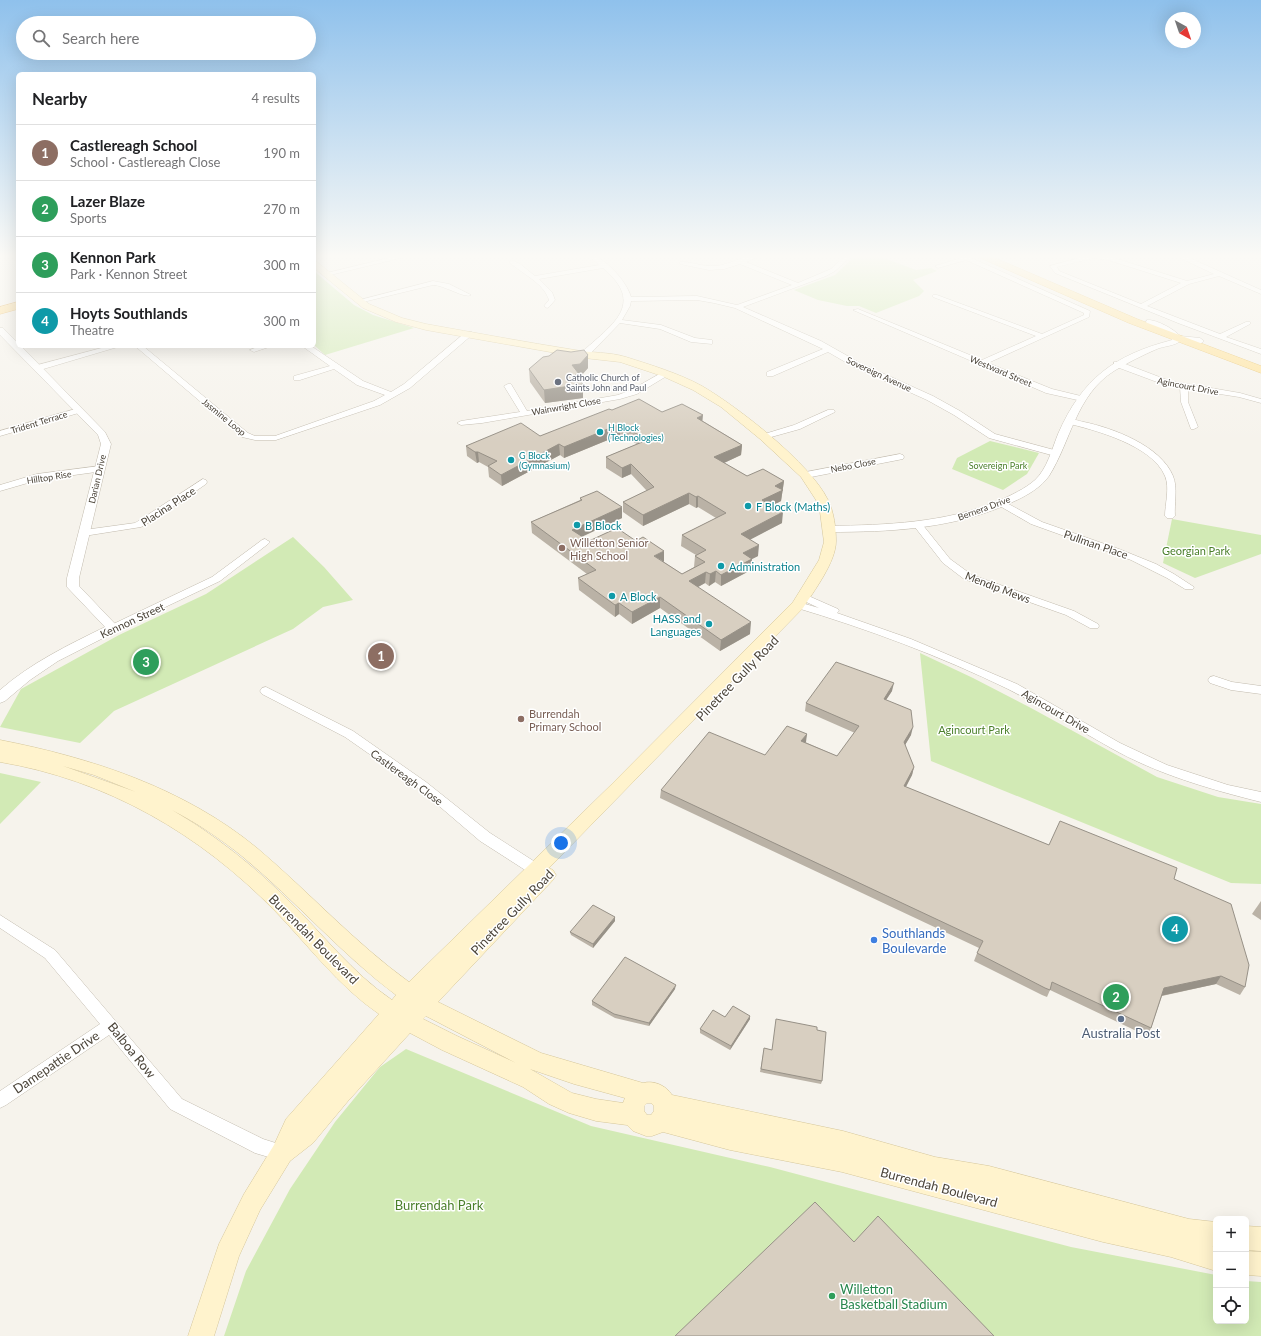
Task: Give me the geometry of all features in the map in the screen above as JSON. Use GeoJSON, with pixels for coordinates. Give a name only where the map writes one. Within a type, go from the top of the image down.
{"type":"FeatureCollection","features":[{"type":"Feature","properties":{"kind":"main road","name":"Pinetree Gully Road"},"geometry":{"type":"LineString","coordinates":[[201,1336],[228,1253],[252,1202],[282,1153],[305,1135],[340,1094],[401,1016],[677,739],[805,602],[819,569],[826,560],[830,542],[829,530],[822,500],[806,475],[796,464],[764,437],[714,398],[697,388],[666,374],[641,367],[616,364],[584,355],[469,334],[393,317]]}},
{"type":"Feature","properties":{"kind":"main road"},"geometry":{"type":"LineString","coordinates":[[1126,317],[1261,370]]}},
{"type":"Feature","properties":{"kind":"main road"},"geometry":{"type":"LineString","coordinates":[[1139,317],[1261,364]]}},
{"type":"Feature","properties":{"kind":"main road","name":"Pinetree Gully Road"},"geometry":{"type":"LineString","coordinates":[[417,1000],[540,872],[805,602]]}},
{"type":"Feature","properties":{"kind":"main road","name":"Burrendah Boulevard"},"geometry":{"type":"LineString","coordinates":[[0,746],[60,758],[110,773],[157,793],[203,820],[248,852],[365,959],[417,1000],[488,1039],[536,1061],[586,1078],[636,1091],[640,1095]]}},
{"type":"Feature","properties":{"kind":"main road","name":"Burrendah Boulevard"},"geometry":{"type":"LineString","coordinates":[[0,756],[52,768],[145,803],[190,830],[235,862],[270,894],[347,974],[377,1000],[401,1016],[435,1036],[528,1078],[560,1099],[603,1111],[633,1115]]}},
{"type":"Feature","properties":{"kind":"main road"},"geometry":{"type":"LineString","coordinates":[[650,1092],[663,1100],[663,1112],[650,1126],[639,1122],[633,1115],[633,1104],[640,1095],[650,1092]]}},
{"type":"Feature","properties":{"kind":"main road","name":"Burrendah Boulevard"},"geometry":{"type":"LineString","coordinates":[[663,1112],[757,1134],[842,1161],[934,1187],[1103,1230],[1172,1245],[1213,1258]]}},
{"type":"Feature","properties":{"kind":"main road","name":"Burrendah Boulevard"},"geometry":{"type":"LineString","coordinates":[[757,1134],[843,1142],[935,1168],[1003,1182],[1189,1231],[1213,1234]]}},
{"type":"Feature","properties":{"kind":"main road"},"geometry":{"type":"LineString","coordinates":[[1249,1238],[1261,1239]]}},
{"type":"Feature","properties":{"kind":"main road"},"geometry":{"type":"LineString","coordinates":[[1249,1263],[1261,1264]]}},
{"type":"Feature","properties":{"kind":"street"},"geometry":{"type":"LineString","coordinates":[[584,355],[620,317]]}},
{"type":"Feature","properties":{"kind":"street","name":"Sovereign Avenue"},"geometry":{"type":"LineString","coordinates":[[760,317],[829,349],[858,365],[945,406],[992,436],[1055,453]]}},
{"type":"Feature","properties":{"kind":"street","name":"Westward Street"},"geometry":{"type":"LineString","coordinates":[[873,317],[1049,391],[1082,399]]}},
{"type":"Feature","properties":{"kind":"street"},"geometry":{"type":"LineString","coordinates":[[992,317],[1041,336]]}},
{"type":"Feature","properties":{"kind":"street"},"geometry":{"type":"LineString","coordinates":[[982,363],[1085,317]]}},
{"type":"Feature","properties":{"kind":"street"},"geometry":{"type":"LineString","coordinates":[[1171,317],[1261,352]]}},
{"type":"Feature","properties":{"kind":"street"},"geometry":{"type":"LineString","coordinates":[[618,321],[661,327],[694,340],[709,342]]}},
{"type":"Feature","properties":{"kind":"street"},"geometry":{"type":"LineString","coordinates":[[1150,322],[1173,334],[1177,338],[1200,341]]}},
{"type":"Feature","properties":{"kind":"street"},"geometry":{"type":"LineString","coordinates":[[1220,337],[1248,323]]}},
{"type":"Feature","properties":{"kind":"street","name":"Darian Drive"},"geometry":{"type":"LineString","coordinates":[[0,330],[16,346]]}},
{"type":"Feature","properties":{"kind":"street","name":"Jasmine Loop"},"geometry":{"type":"LineString","coordinates":[[141,348],[245,435],[265,439],[286,435],[377,403],[392,396],[407,386],[469,334]]}},
{"type":"Feature","properties":{"kind":"street","name":"Bernera Drive"},"geometry":{"type":"LineString","coordinates":[[829,530],[919,526],[953,520],[1001,503],[1022,493],[1040,480],[1055,453],[1069,421],[1087,389],[1094,380],[1117,364],[1161,345],[1169,338],[1177,338]]}},
{"type":"Feature","properties":{"kind":"street","name":"Darian Drive"},"geometry":{"type":"LineString","coordinates":[[18,348],[79,410],[105,439],[100,469],[73,578],[74,587],[79,594],[113,628]]}},
{"type":"Feature","properties":{"kind":"street"},"geometry":{"type":"LineString","coordinates":[[37,368],[110,348]]}},
{"type":"Feature","properties":{"kind":"street"},"geometry":{"type":"LineString","coordinates":[[254,350],[261,348]]}},
{"type":"Feature","properties":{"kind":"street"},"geometry":{"type":"LineString","coordinates":[[309,348],[360,383],[392,396]]}},
{"type":"Feature","properties":{"kind":"street"},"geometry":{"type":"LineString","coordinates":[[770,374],[829,349]]}},
{"type":"Feature","properties":{"kind":"street","name":"Agincourt Drive"},"geometry":{"type":"LineString","coordinates":[[1117,364],[1153,379],[1184,387],[1240,395],[1261,401]]}},
{"type":"Feature","properties":{"kind":"street"},"geometry":{"type":"LineString","coordinates":[[297,378],[336,366]]}},
{"type":"Feature","properties":{"kind":"street","name":"Wainwright Close"},"geometry":{"type":"LineString","coordinates":[[461,423],[482,421],[620,397],[634,392],[666,374]]}},
{"type":"Feature","properties":{"kind":"street"},"geometry":{"type":"LineString","coordinates":[[508,386],[525,413]]}},
{"type":"Feature","properties":{"kind":"street"},"geometry":{"type":"LineString","coordinates":[[1184,387],[1183,393],[1194,427]]}},
{"type":"Feature","properties":{"kind":"street","name":"Trident Terrace"},"geometry":{"type":"LineString","coordinates":[[0,434],[79,410]]}},
{"type":"Feature","properties":{"kind":"street"},"geometry":{"type":"LineString","coordinates":[[764,437],[797,427],[831,412]]}},
{"type":"Feature","properties":{"kind":"street"},"geometry":{"type":"LineString","coordinates":[[1069,421],[1106,430],[1141,448],[1159,462],[1168,476],[1170,483],[1170,516]]}},
{"type":"Feature","properties":{"kind":"street","name":"Nebo Close"},"geometry":{"type":"LineString","coordinates":[[806,475],[900,457]]}},
{"type":"Feature","properties":{"kind":"street","name":"Hilltop Rise"},"geometry":{"type":"LineString","coordinates":[[0,488],[37,477],[100,469]]}},
{"type":"Feature","properties":{"kind":"street","name":"Placina Place"},"geometry":{"type":"LineString","coordinates":[[84,533],[138,525],[157,514],[203,482]]}},
{"type":"Feature","properties":{"kind":"street","name":"Pullman Place"},"geometry":{"type":"LineString","coordinates":[[1001,503],[1039,524],[1145,561],[1174,576],[1189,587]]}},
{"type":"Feature","properties":{"kind":"street","name":"Mendip Mews"},"geometry":{"type":"LineString","coordinates":[[919,526],[947,563],[968,577],[1070,614],[1094,626]]}},
{"type":"Feature","properties":{"kind":"street","name":"Kennon Street"},"geometry":{"type":"LineString","coordinates":[[0,698],[14,685],[70,649],[216,579],[265,542]]}},
{"type":"Feature","properties":{"kind":"street","name":"Agincourt Drive"},"geometry":{"type":"LineString","coordinates":[[805,602],[908,641],[1014,687],[1116,746],[1163,768],[1213,785],[1261,798]]}},
{"type":"Feature","properties":{"kind":"street"},"geometry":{"type":"LineString","coordinates":[[1214,680],[1231,686],[1261,690]]}},
{"type":"Feature","properties":{"kind":"street","name":"Castlereagh Close"},"geometry":{"type":"LineString","coordinates":[[266,691],[349,734],[422,785],[485,837],[540,872]]}},
{"type":"Feature","properties":{"kind":"street","name":"Balboa Row"},"geometry":{"type":"LineString","coordinates":[[0,921],[50,954],[176,1104],[261,1147],[282,1153]]}},
{"type":"Feature","properties":{"kind":"street","name":"Damepattie Drive"},"geometry":{"type":"LineString","coordinates":[[0,1100],[111,1025]]}},
{"type":"Feature","properties":{"kind":"green space"},"geometry":{"type":"Polygon","coordinates":[[[316,317],[380,317],[414,328],[325,355],[316,347],[316,317]]]}},
{"type":"Feature","properties":{"kind":"green space","name":"Sovereign Park"},"geometry":{"type":"Polygon","coordinates":[[[990,441],[1039,453],[1027,474],[1003,490],[952,469],[957,458],[990,441]]]}},
{"type":"Feature","properties":{"kind":"green space","name":"Georgian Park"},"geometry":{"type":"Polygon","coordinates":[[[1172,519],[1261,535],[1261,554],[1195,578],[1163,563],[1172,519]]]}},
{"type":"Feature","properties":{"kind":"green space"},"geometry":{"type":"Polygon","coordinates":[[[293,537],[324,567],[353,600],[323,607],[293,629],[114,711],[80,743],[0,727],[21,689],[119,635],[206,594],[293,537]]]}},
{"type":"Feature","properties":{"kind":"green space","name":"Agincourt Park"},"geometry":{"type":"Polygon","coordinates":[[[920,653],[1031,708],[1157,777],[1218,797],[1261,804],[1261,884],[1231,883],[931,761],[920,653]]]}},
{"type":"Feature","properties":{"kind":"green space"},"geometry":{"type":"Polygon","coordinates":[[[0,773],[41,782],[0,824],[0,773]]]}},
{"type":"Feature","properties":{"kind":"green space","name":"Burrendah Park"},"geometry":{"type":"Polygon","coordinates":[[[406,1049],[591,1126],[770,1167],[1071,1247],[1213,1274],[1213,1324],[1249,1324],[1249,1281],[1261,1282],[1261,1336],[224,1336],[246,1271],[290,1189],[335,1122],[380,1067],[406,1049]]]}},
{"type":"Feature","properties":{"kind":"building"},"geometry":{"type":"Polygon","coordinates":[[[557,350],[571,352],[584,350],[588,355],[580,364],[572,365],[579,374],[575,375],[583,384],[544,390],[529,369],[543,357],[549,356],[557,350]]]}},
{"type":"Feature","properties":{"kind":"building"},"geometry":{"type":"Polygon","coordinates":[[[639,399],[662,412],[682,404],[703,415],[697,418],[742,445],[714,457],[747,476],[763,469],[784,481],[775,486],[783,490],[762,500],[783,512],[741,534],[759,545],[743,553],[752,559],[721,575],[716,571],[710,574],[706,572],[689,581],[751,622],[721,640],[660,597],[632,612],[619,603],[615,605],[578,578],[596,570],[531,522],[582,500],[580,498],[597,491],[622,507],[572,530],[589,541],[617,528],[636,541],[643,537],[664,551],[654,556],[682,574],[705,562],[695,556],[706,550],[682,535],[726,513],[698,496],[696,497],[689,493],[643,515],[623,502],[654,487],[631,464],[622,468],[606,457],[647,440],[620,424],[564,447],[559,444],[501,475],[488,466],[497,461],[475,452],[466,446],[521,423],[540,436],[639,399]]]}},
{"type":"Feature","properties":{"kind":"building","name":"Southlands Boulevarde"},"geometry":{"type":"Polygon","coordinates":[[[836,662],[894,683],[884,699],[911,710],[913,727],[904,742],[914,767],[904,786],[1049,845],[1060,821],[1177,868],[1174,879],[1231,904],[1249,965],[1245,987],[1221,976],[1164,988],[1151,1028],[1052,982],[1050,990],[1045,988],[977,953],[983,941],[661,790],[709,732],[765,755],[787,726],[807,734],[801,741],[837,756],[859,726],[806,703],[836,662]]]}},
{"type":"Feature","properties":{"kind":"building"},"geometry":{"type":"Polygon","coordinates":[[[593,905],[615,917],[593,944],[570,932],[593,905]]]}},
{"type":"Feature","properties":{"kind":"building"},"geometry":{"type":"Polygon","coordinates":[[[625,957],[676,985],[649,1023],[614,1014],[592,1001],[625,957]]]}},
{"type":"Feature","properties":{"kind":"building"},"geometry":{"type":"Polygon","coordinates":[[[733,1006],[750,1016],[731,1046],[700,1029],[713,1010],[725,1017],[733,1006]]]}},
{"type":"Feature","properties":{"kind":"building"},"geometry":{"type":"Polygon","coordinates":[[[776,1019],[817,1027],[817,1030],[826,1032],[822,1081],[761,1069],[764,1048],[772,1050],[776,1019]]]}},
{"type":"Feature","properties":{"kind":"building","name":"Willetton Basketball Stadium"},"geometry":{"type":"Polygon","coordinates":[[[815,1202],[854,1242],[878,1216],[994,1336],[675,1336],[815,1202]]]}},
{"type":"Feature","properties":{"kind":"place","name":"Catholic Church of Saints John and Paul"},"geometry":{"type":"Point","coordinates":[558,382]}},
{"type":"Feature","properties":{"kind":"place","name":"H Block (Technologies)"},"geometry":{"type":"Point","coordinates":[600,432]}},
{"type":"Feature","properties":{"kind":"place","name":"G Block (Gymnasium)"},"geometry":{"type":"Point","coordinates":[511,460]}},
{"type":"Feature","properties":{"kind":"place","name":"F Block (Maths)"},"geometry":{"type":"Point","coordinates":[748,506]}},
{"type":"Feature","properties":{"kind":"place","name":"B Block"},"geometry":{"type":"Point","coordinates":[577,525]}},
{"type":"Feature","properties":{"kind":"place","name":"Willetton Senior High School"},"geometry":{"type":"Point","coordinates":[562,548]}},
{"type":"Feature","properties":{"kind":"place","name":"Administration"},"geometry":{"type":"Point","coordinates":[721,566]}},
{"type":"Feature","properties":{"kind":"place","name":"A Block"},"geometry":{"type":"Point","coordinates":[612,596]}},
{"type":"Feature","properties":{"kind":"place","name":"HASS and Languages"},"geometry":{"type":"Point","coordinates":[709,624]}},
{"type":"Feature","properties":{"kind":"place","name":"Castlereagh School"},"geometry":{"type":"Point","coordinates":[381,656]}},
{"type":"Feature","properties":{"kind":"place","name":"Kennon Park"},"geometry":{"type":"Point","coordinates":[146,662]}},
{"type":"Feature","properties":{"kind":"place","name":"Burrendah Primary School"},"geometry":{"type":"Point","coordinates":[521,719]}},
{"type":"Feature","properties":{"kind":"place","name":"Hoyts Southlands"},"geometry":{"type":"Point","coordinates":[1175,929]}},
{"type":"Feature","properties":{"kind":"place","name":"Southlands Boulevarde"},"geometry":{"type":"Point","coordinates":[874,940]}},
{"type":"Feature","properties":{"kind":"place","name":"Lazer Blaze"},"geometry":{"type":"Point","coordinates":[1116,997]}},
{"type":"Feature","properties":{"kind":"place","name":"Australia Post"},"geometry":{"type":"Point","coordinates":[1121,1019]}},
{"type":"Feature","properties":{"kind":"place","name":"Willetton Basketball Stadium"},"geometry":{"type":"Point","coordinates":[832,1296]}}]}
